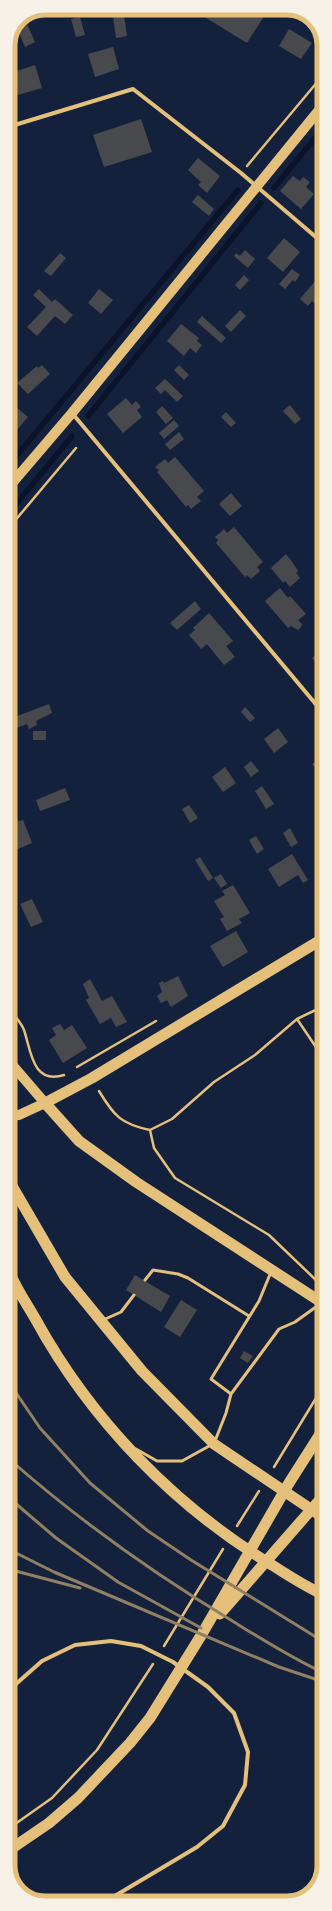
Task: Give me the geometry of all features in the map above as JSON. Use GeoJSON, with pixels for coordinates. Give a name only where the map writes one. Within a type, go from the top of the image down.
{"type":"FeatureCollection","features":[{"type":"Feature","properties":{"kind":"highway"},"geometry":{"type":"LineString","coordinates":[[317,942],[92,1078],[44,1103],[79,1140],[136,1182],[317,1300]]}},
{"type":"Feature","properties":{"kind":"highway"},"geometry":{"type":"LineString","coordinates":[[15,1191],[65,1277],[142,1371],[214,1444],[317,1513]]}},
{"type":"Feature","properties":{"kind":"highway"},"geometry":{"type":"LineString","coordinates":[[15,1282],[51,1347],[90,1402],[122,1441],[180,1498],[237,1544],[317,1592]]}},
{"type":"Feature","properties":{"kind":"highway"},"geometry":{"type":"LineString","coordinates":[[15,1846],[49,1823],[78,1798],[130,1743],[154,1711],[202,1634],[289,1483],[317,1439]]}},
{"type":"Feature","properties":{"kind":"highway"},"geometry":{"type":"LineString","coordinates":[[202,1634],[317,1503]]}},
{"type":"Feature","properties":{"kind":"main road"},"geometry":{"type":"LineString","coordinates":[[15,480],[72,413],[256,185],[317,112]]}},
{"type":"Feature","properties":{"kind":"main road"},"geometry":{"type":"LineString","coordinates":[[15,1068],[44,1103],[19,1116],[15,1116]]}},
{"type":"Feature","properties":{"kind":"street"},"geometry":{"type":"LineString","coordinates":[[15,125],[133,89],[256,185],[317,238]]}},
{"type":"Feature","properties":{"kind":"street"},"geometry":{"type":"LineString","coordinates":[[72,413],[317,706]]}},
{"type":"Feature","properties":{"kind":"street"},"geometry":{"type":"LineString","coordinates":[[15,1685],[42,1661],[75,1645],[111,1641],[141,1646],[173,1662],[208,1687],[234,1713],[248,1752],[245,1785],[223,1826],[197,1847],[115,1896]]}},
{"type":"Feature","properties":{"kind":"lane"},"geometry":{"type":"LineString","coordinates":[[145,1280],[153,1270],[178,1274],[249,1316]]}},
{"type":"Feature","properties":{"kind":"lane"},"geometry":{"type":"LineString","coordinates":[[231,1394],[211,1379],[259,1301],[272,1270]]}},
{"type":"Feature","properties":{"kind":"lane"},"geometry":{"type":"LineString","coordinates":[[100,1321],[121,1312],[134,1295]]}},
{"type":"Feature","properties":{"kind":"lane"},"geometry":{"type":"LineString","coordinates":[[122,1441],[157,1461],[182,1462],[214,1444],[226,1413],[231,1394],[279,1329],[295,1322],[317,1307]]}},
{"type":"Feature","properties":{"kind":"path"},"geometry":{"type":"LineString","coordinates":[[241,173],[317,82]]}},
{"type":"Feature","properties":{"kind":"path"},"geometry":{"type":"LineString","coordinates":[[15,521],[76,448]]}},
{"type":"Feature","properties":{"kind":"path"},"geometry":{"type":"LineString","coordinates":[[92,1078],[109,1108],[121,1121],[133,1126],[150,1130],[172,1119],[214,1082],[255,1054],[297,1019],[317,1009]]}},
{"type":"Feature","properties":{"kind":"path"},"geometry":{"type":"LineString","coordinates":[[15,1017],[23,1028],[32,1060],[38,1069],[46,1075],[56,1077],[67,1074]]}},
{"type":"Feature","properties":{"kind":"path"},"geometry":{"type":"LineString","coordinates":[[297,1019],[317,1049]]}},
{"type":"Feature","properties":{"kind":"path"},"geometry":{"type":"LineString","coordinates":[[73,1070],[83,1064]]}},
{"type":"Feature","properties":{"kind":"path"},"geometry":{"type":"LineString","coordinates":[[150,1130],[154,1148],[174,1178],[269,1235],[317,1279]]}},
{"type":"Feature","properties":{"kind":"path"},"geometry":{"type":"LineString","coordinates":[[15,1824],[52,1798],[97,1750],[132,1698]]}},
{"type":"Feature","properties":{"kind":"building"},"geometry":{"type":"Polygon","coordinates":[[[113,15],[124,15],[127,36],[116,38],[113,15]]]}},
{"type":"Feature","properties":{"kind":"building"},"geometry":{"type":"Polygon","coordinates":[[[201,15],[265,15],[247,43],[201,15]]]}},
{"type":"Feature","properties":{"kind":"building"},"geometry":{"type":"Polygon","coordinates":[[[80,17],[85,35],[76,37],[71,19],[80,17]]]}},
{"type":"Feature","properties":{"kind":"building"},"geometry":{"type":"Polygon","coordinates":[[[26,22],[35,42],[25,47],[18,31],[26,22]]]}},
{"type":"Feature","properties":{"kind":"building"},"geometry":{"type":"Polygon","coordinates":[[[289,29],[312,43],[301,59],[279,46],[289,29]]]}},
{"type":"Feature","properties":{"kind":"building"},"geometry":{"type":"Polygon","coordinates":[[[113,47],[119,69],[95,77],[88,54],[113,47]]]}},
{"type":"Feature","properties":{"kind":"building"},"geometry":{"type":"Polygon","coordinates":[[[35,65],[42,88],[18,95],[15,86],[15,72],[35,65]]]}},
{"type":"Feature","properties":{"kind":"building"},"geometry":{"type":"Polygon","coordinates":[[[141,119],[152,152],[104,167],[93,135],[141,119]]]}},
{"type":"Feature","properties":{"kind":"building"},"geometry":{"type":"Polygon","coordinates":[[[198,158],[220,176],[207,193],[198,185],[201,182],[188,170],[198,158]]]}},
{"type":"Feature","properties":{"kind":"building"},"geometry":{"type":"Polygon","coordinates":[[[293,176],[300,181],[303,177],[310,182],[306,187],[314,194],[301,209],[280,191],[293,176]]]}},
{"type":"Feature","properties":{"kind":"building"},"geometry":{"type":"Polygon","coordinates":[[[198,195],[214,209],[209,216],[192,202],[198,195]]]}},
{"type":"Feature","properties":{"kind":"building"},"geometry":{"type":"Polygon","coordinates":[[[284,238],[300,252],[283,272],[267,258],[284,238]]]}},
{"type":"Feature","properties":{"kind":"building"},"geometry":{"type":"Polygon","coordinates":[[[245,250],[255,259],[248,268],[234,256],[236,253],[240,256],[245,250]]]}},
{"type":"Feature","properties":{"kind":"building"},"geometry":{"type":"Polygon","coordinates":[[[60,253],[66,258],[51,276],[44,271],[60,253]]]}},
{"type":"Feature","properties":{"kind":"building"},"geometry":{"type":"Polygon","coordinates":[[[292,269],[300,275],[295,282],[293,280],[285,289],[279,284],[292,269]]]}},
{"type":"Feature","properties":{"kind":"building"},"geometry":{"type":"Polygon","coordinates":[[[244,275],[249,280],[240,290],[235,285],[244,275]]]}},
{"type":"Feature","properties":{"kind":"building"},"geometry":{"type":"Polygon","coordinates":[[[317,279],[317,305],[312,301],[308,306],[300,299],[317,279]]]}},
{"type":"Feature","properties":{"kind":"building"},"geometry":{"type":"Polygon","coordinates":[[[39,289],[52,302],[55,299],[73,315],[65,324],[55,316],[37,336],[27,327],[46,307],[33,295],[39,289]]]}},
{"type":"Feature","properties":{"kind":"building"},"geometry":{"type":"Polygon","coordinates":[[[99,289],[113,300],[101,314],[88,303],[99,289]]]}},
{"type":"Feature","properties":{"kind":"building"},"geometry":{"type":"Polygon","coordinates":[[[240,310],[246,316],[231,332],[225,326],[240,310]]]}},
{"type":"Feature","properties":{"kind":"building"},"geometry":{"type":"Polygon","coordinates":[[[202,316],[226,338],[221,343],[197,322],[202,316]]]}},
{"type":"Feature","properties":{"kind":"building"},"geometry":{"type":"Polygon","coordinates":[[[181,324],[199,338],[197,341],[202,345],[196,353],[190,348],[184,356],[167,341],[181,324]]]}},
{"type":"Feature","properties":{"kind":"building"},"geometry":{"type":"Polygon","coordinates":[[[42,365],[50,374],[28,394],[17,383],[37,366],[38,368],[42,365]]]}},
{"type":"Feature","properties":{"kind":"building"},"geometry":{"type":"Polygon","coordinates":[[[179,365],[189,375],[184,380],[174,370],[179,365]]]}},
{"type":"Feature","properties":{"kind":"building"},"geometry":{"type":"Polygon","coordinates":[[[165,379],[183,396],[177,402],[165,390],[161,394],[155,388],[165,379]]]}},
{"type":"Feature","properties":{"kind":"building"},"geometry":{"type":"Polygon","coordinates":[[[126,398],[132,405],[136,401],[141,407],[137,410],[142,417],[123,433],[107,414],[126,398]]]}},
{"type":"Feature","properties":{"kind":"building"},"geometry":{"type":"Polygon","coordinates":[[[290,405],[301,419],[295,424],[283,411],[290,405]]]}},
{"type":"Feature","properties":{"kind":"building"},"geometry":{"type":"Polygon","coordinates":[[[15,406],[28,417],[15,432],[15,406]]]}},
{"type":"Feature","properties":{"kind":"building"},"geometry":{"type":"Polygon","coordinates":[[[162,406],[173,418],[166,424],[156,412],[162,406]]]}},
{"type":"Feature","properties":{"kind":"building"},"geometry":{"type":"Polygon","coordinates":[[[226,412],[236,423],[231,427],[221,417],[226,412]]]}},
{"type":"Feature","properties":{"kind":"building"},"geometry":{"type":"Polygon","coordinates":[[[174,420],[179,426],[164,439],[159,433],[174,420]]]}},
{"type":"Feature","properties":{"kind":"building"},"geometry":{"type":"Polygon","coordinates":[[[179,432],[184,439],[170,450],[165,444],[179,432]]]}},
{"type":"Feature","properties":{"kind":"building"},"geometry":{"type":"Polygon","coordinates":[[[175,457],[204,491],[197,497],[201,501],[191,509],[188,505],[186,507],[157,472],[159,470],[155,467],[165,459],[168,463],[175,457]]]}},
{"type":"Feature","properties":{"kind":"building"},"geometry":{"type":"Polygon","coordinates":[[[231,493],[242,506],[230,516],[219,504],[231,493]]]}},
{"type":"Feature","properties":{"kind":"building"},"geometry":{"type":"Polygon","coordinates":[[[234,527],[263,562],[257,567],[260,571],[251,579],[247,575],[245,577],[216,543],[218,540],[215,537],[224,529],[227,533],[234,527]]]}},
{"type":"Feature","properties":{"kind":"building"},"geometry":{"type":"Polygon","coordinates":[[[286,554],[298,571],[296,573],[300,578],[290,587],[285,581],[283,583],[271,568],[286,554]]]}},
{"type":"Feature","properties":{"kind":"building"},"geometry":{"type":"Polygon","coordinates":[[[280,588],[288,598],[290,596],[306,614],[298,620],[302,624],[298,630],[291,626],[288,628],[265,601],[280,588]]]}},
{"type":"Feature","properties":{"kind":"building"},"geometry":{"type":"Polygon","coordinates":[[[195,601],[201,609],[177,630],[170,623],[195,601]]]}},
{"type":"Feature","properties":{"kind":"building"},"geometry":{"type":"Polygon","coordinates":[[[209,613],[233,641],[226,646],[235,657],[224,665],[207,644],[201,649],[189,635],[195,630],[193,628],[209,613]]]}},
{"type":"Feature","properties":{"kind":"building"},"geometry":{"type":"Polygon","coordinates":[[[317,654],[317,664],[312,658],[317,654]]]}},
{"type":"Feature","properties":{"kind":"building"},"geometry":{"type":"Polygon","coordinates":[[[49,704],[52,713],[36,721],[37,725],[29,729],[27,724],[16,728],[15,717],[49,704]]]}},
{"type":"Feature","properties":{"kind":"building"},"geometry":{"type":"Polygon","coordinates":[[[245,707],[255,718],[250,722],[241,712],[245,707]]]}},
{"type":"Feature","properties":{"kind":"building"},"geometry":{"type":"Polygon","coordinates":[[[278,728],[288,742],[274,753],[264,739],[278,728]]]}},
{"type":"Feature","properties":{"kind":"building"},"geometry":{"type":"Polygon","coordinates":[[[33,731],[46,731],[46,740],[33,740],[33,731]]]}},
{"type":"Feature","properties":{"kind":"building"},"geometry":{"type":"Polygon","coordinates":[[[317,760],[317,770],[312,764],[317,760]]]}},
{"type":"Feature","properties":{"kind":"building"},"geometry":{"type":"Polygon","coordinates":[[[251,761],[259,771],[251,777],[244,767],[251,761]]]}},
{"type":"Feature","properties":{"kind":"building"},"geometry":{"type":"Polygon","coordinates":[[[225,767],[236,783],[223,792],[212,777],[225,767]]]}},
{"type":"Feature","properties":{"kind":"building"},"geometry":{"type":"Polygon","coordinates":[[[262,786],[274,804],[266,809],[255,791],[262,786]]]}},
{"type":"Feature","properties":{"kind":"building"},"geometry":{"type":"Polygon","coordinates":[[[65,788],[70,800],[40,811],[36,800],[65,788]]]}},
{"type":"Feature","properties":{"kind":"building"},"geometry":{"type":"Polygon","coordinates":[[[189,805],[198,818],[190,823],[182,809],[189,805]]]}},
{"type":"Feature","properties":{"kind":"building"},"geometry":{"type":"Polygon","coordinates":[[[17,818],[18,821],[23,820],[32,843],[15,850],[15,819],[17,818]]]}},
{"type":"Feature","properties":{"kind":"building"},"geometry":{"type":"Polygon","coordinates":[[[290,828],[298,843],[291,847],[283,833],[290,828]]]}},
{"type":"Feature","properties":{"kind":"building"},"geometry":{"type":"Polygon","coordinates":[[[256,836],[264,849],[257,854],[249,840],[256,836]]]}},
{"type":"Feature","properties":{"kind":"building"},"geometry":{"type":"Polygon","coordinates":[[[292,854],[308,880],[303,883],[298,875],[279,887],[268,869],[292,854]]]}},
{"type":"Feature","properties":{"kind":"building"},"geometry":{"type":"Polygon","coordinates":[[[200,857],[213,878],[208,881],[195,860],[200,857]]]}},
{"type":"Feature","properties":{"kind":"building"},"geometry":{"type":"Polygon","coordinates":[[[221,874],[227,884],[221,888],[214,878],[221,874]]]}},
{"type":"Feature","properties":{"kind":"building"},"geometry":{"type":"Polygon","coordinates":[[[233,885],[250,913],[239,919],[242,923],[227,931],[220,919],[224,917],[214,901],[225,895],[222,891],[233,885]]]}},
{"type":"Feature","properties":{"kind":"building"},"geometry":{"type":"Polygon","coordinates":[[[32,899],[43,922],[31,927],[20,904],[32,899]]]}},
{"type":"Feature","properties":{"kind":"building"},"geometry":{"type":"Polygon","coordinates":[[[236,931],[248,952],[223,967],[210,946],[236,931]]]}},
{"type":"Feature","properties":{"kind":"building"},"geometry":{"type":"Polygon","coordinates":[[[178,976],[188,996],[171,1007],[167,1000],[161,1003],[157,996],[162,992],[159,983],[163,981],[164,983],[178,976]]]}},
{"type":"Feature","properties":{"kind":"building"},"geometry":{"type":"Polygon","coordinates":[[[90,979],[102,1001],[112,996],[127,1022],[116,1027],[111,1018],[100,1024],[86,1000],[89,998],[83,984],[90,979]]]}},
{"type":"Feature","properties":{"kind":"building"},"geometry":{"type":"Polygon","coordinates":[[[60,1024],[64,1030],[72,1025],[87,1048],[63,1063],[49,1040],[56,1035],[52,1028],[60,1024]]]}},
{"type":"Feature","properties":{"kind":"building"},"geometry":{"type":"Polygon","coordinates":[[[135,1275],[170,1296],[161,1312],[126,1290],[135,1275]]]}},
{"type":"Feature","properties":{"kind":"building"},"geometry":{"type":"Polygon","coordinates":[[[181,1300],[197,1310],[180,1337],[164,1327],[181,1300]]]}},
{"type":"Feature","properties":{"kind":"building"},"geometry":{"type":"Polygon","coordinates":[[[244,1351],[253,1356],[248,1363],[240,1358],[244,1351]]]}},
{"type":"Feature","properties":{"kind":"waterway"},"geometry":{"type":"LineString","coordinates":[[274,188],[317,136]]}},
{"type":"Feature","properties":{"kind":"waterway"},"geometry":{"type":"LineString","coordinates":[[15,458],[238,190]]}},
{"type":"Feature","properties":{"kind":"waterway"},"geometry":{"type":"LineString","coordinates":[[88,416],[261,203]]}},
{"type":"Feature","properties":{"kind":"waterway"},"geometry":{"type":"LineString","coordinates":[[15,505],[72,436]]}},
{"type":"Feature","properties":{"kind":"railway"},"geometry":{"type":"LineString","coordinates":[[15,1391],[40,1428],[90,1483],[148,1531],[191,1560],[317,1638]]}},
{"type":"Feature","properties":{"kind":"railway"},"geometry":{"type":"LineString","coordinates":[[15,1464],[89,1524],[175,1585],[267,1642],[317,1670]]}},
{"type":"Feature","properties":{"kind":"railway"},"geometry":{"type":"LineString","coordinates":[[15,1503],[56,1538],[118,1582],[201,1628]]}},
{"type":"Feature","properties":{"kind":"railway"},"geometry":{"type":"LineString","coordinates":[[15,1552],[54,1572],[279,1667],[317,1680]]}},
{"type":"Feature","properties":{"kind":"railway"},"geometry":{"type":"LineString","coordinates":[[15,1571],[80,1588]]}}]}
